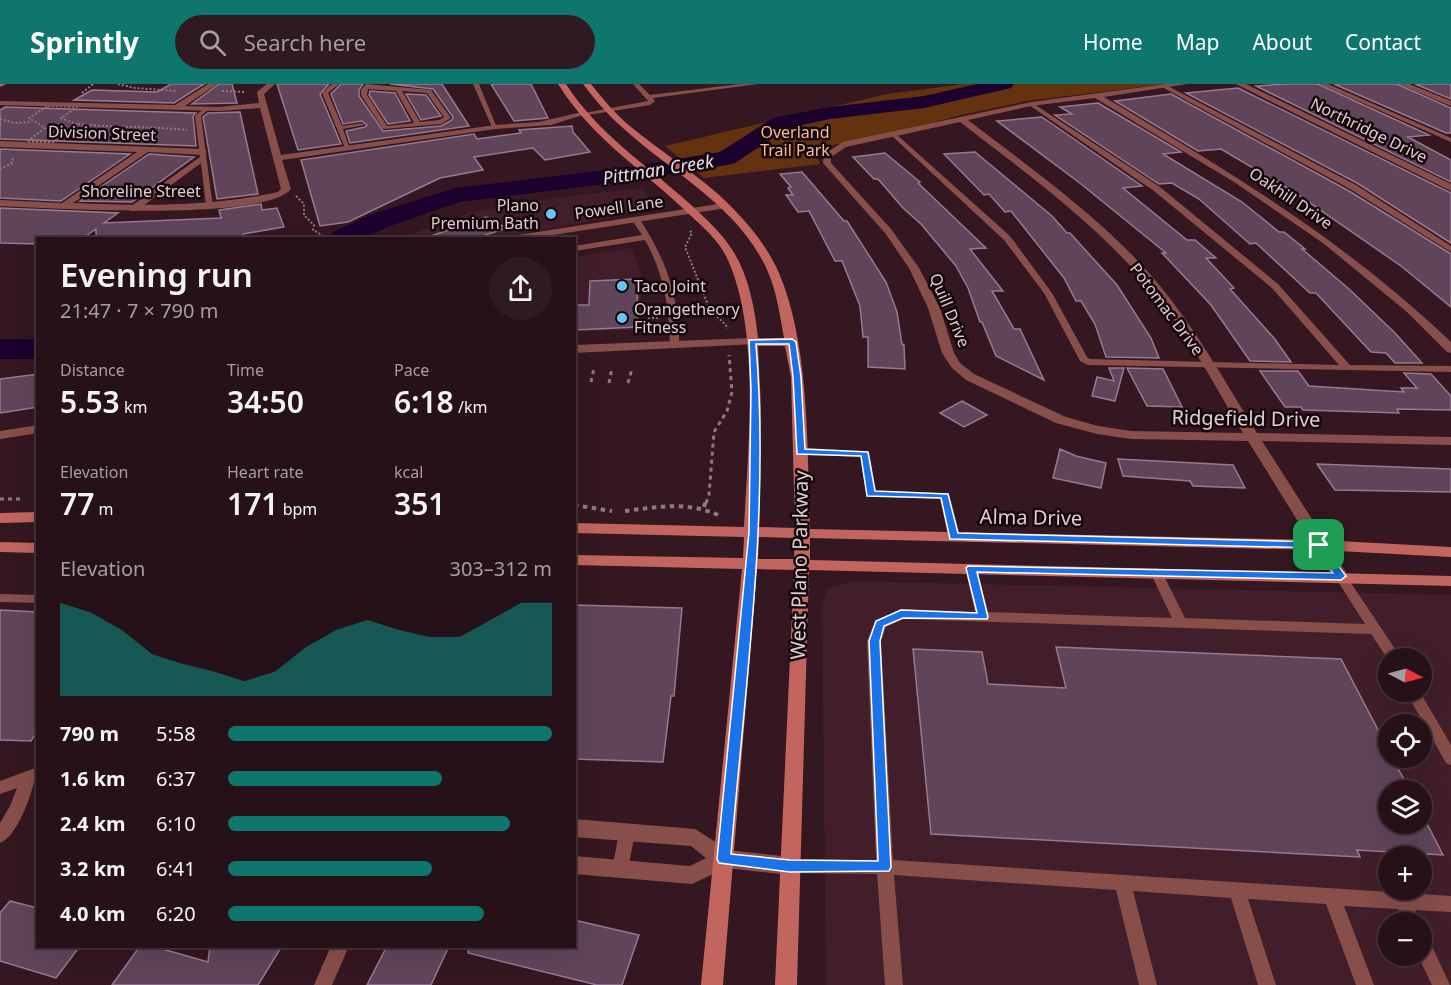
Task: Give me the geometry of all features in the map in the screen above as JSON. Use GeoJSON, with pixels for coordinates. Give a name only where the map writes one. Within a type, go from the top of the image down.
{"type":"FeatureCollection","features":[{"type":"Feature","properties":{"kind":"main road"},"geometry":{"type":"LineString","coordinates":[[561,84],[582,114],[606,138],[659,181],[715,234],[731,257],[743,289],[752,342],[756,389],[754,532],[712,985]]}},
{"type":"Feature","properties":{"kind":"main road","name":"West Plano Parkway"},"geometry":{"type":"LineString","coordinates":[[587,84],[608,110],[724,206],[750,233],[773,271],[783,300],[797,377],[803,533],[786,985]]}},
{"type":"Feature","properties":{"kind":"main road"},"geometry":{"type":"LineString","coordinates":[[752,342],[792,342]]}},
{"type":"Feature","properties":{"kind":"main road"},"geometry":{"type":"LineString","coordinates":[[0,518],[36,517]]}},
{"type":"Feature","properties":{"kind":"main road","name":"Alma Drive"},"geometry":{"type":"LineString","coordinates":[[576,528],[1319,545],[1451,552]]}},
{"type":"Feature","properties":{"kind":"main road"},"geometry":{"type":"LineString","coordinates":[[0,547],[36,548]]}},
{"type":"Feature","properties":{"kind":"main road"},"geometry":{"type":"LineString","coordinates":[[576,560],[1341,576],[1451,581]]}},
{"type":"Feature","properties":{"kind":"street"},"geometry":{"type":"LineString","coordinates":[[176,108],[213,84]]}},
{"type":"Feature","properties":{"kind":"street"},"geometry":{"type":"LineString","coordinates":[[271,84],[260,92],[278,158],[406,137],[571,118],[582,114]]}},
{"type":"Feature","properties":{"kind":"street"},"geometry":{"type":"LineString","coordinates":[[893,134],[1031,104],[1183,84]]}},
{"type":"Feature","properties":{"kind":"street","name":"Northridge Drive"},"geometry":{"type":"LineString","coordinates":[[1240,84],[1451,188]]}},
{"type":"Feature","properties":{"kind":"street"},"geometry":{"type":"LineString","coordinates":[[1403,84],[1451,104]]}},
{"type":"Feature","properties":{"kind":"street","name":"Oakhill Drive"},"geometry":{"type":"LineString","coordinates":[[1096,95],[1247,185],[1303,222],[1383,285],[1451,349]]}},
{"type":"Feature","properties":{"kind":"street"},"geometry":{"type":"LineString","coordinates":[[0,103],[206,109],[263,105]]}},
{"type":"Feature","properties":{"kind":"street","name":"Potomac Drive"},"geometry":{"type":"LineString","coordinates":[[961,119],[1062,197],[1106,235],[1151,282],[1190,333],[1319,545],[1341,576]]}},
{"type":"Feature","properties":{"kind":"street","name":"Quill Drive"},"geometry":{"type":"LineString","coordinates":[[893,134],[843,145],[827,156],[827,163],[888,231],[914,268],[933,308],[948,353],[956,365],[970,376],[1044,413]]}},
{"type":"Feature","properties":{"kind":"street","name":"Division Street"},"geometry":{"type":"LineString","coordinates":[[0,144],[146,150],[203,155]]}},
{"type":"Feature","properties":{"kind":"street"},"geometry":{"type":"LineString","coordinates":[[63,206],[146,150]]}},
{"type":"Feature","properties":{"kind":"street","name":"Shoreline Street"},"geometry":{"type":"LineString","coordinates":[[0,203],[133,209],[250,202],[281,194],[286,189],[278,158]]}},
{"type":"Feature","properties":{"kind":"street","name":"Powell Lane"},"geometry":{"type":"LineString","coordinates":[[525,237],[724,206]]}},
{"type":"Feature","properties":{"kind":"street"},"geometry":{"type":"LineString","coordinates":[[576,349],[752,342]]}},
{"type":"Feature","properties":{"kind":"street","name":"Ridgefield Drive"},"geometry":{"type":"LineString","coordinates":[[1044,413],[1097,430],[1131,435],[1451,441]]}},
{"type":"Feature","properties":{"kind":"street"},"geometry":{"type":"LineString","coordinates":[[0,435],[36,429]]}},
{"type":"Feature","properties":{"kind":"street"},"geometry":{"type":"LineString","coordinates":[[576,828],[695,838],[724,859],[790,866]]}},
{"type":"Feature","properties":{"kind":"street"},"geometry":{"type":"LineString","coordinates":[[576,865],[692,875],[724,859]]}},
{"type":"Feature","properties":{"kind":"lane"},"geometry":{"type":"LineString","coordinates":[[336,84],[325,93],[348,148]]}},
{"type":"Feature","properties":{"kind":"lane"},"geometry":{"type":"LineString","coordinates":[[476,84],[495,127]]}},
{"type":"Feature","properties":{"kind":"lane"},"geometry":{"type":"LineString","coordinates":[[582,114],[650,103],[652,101],[636,84]]}},
{"type":"Feature","properties":{"kind":"lane"},"geometry":{"type":"LineString","coordinates":[[648,98],[755,84]]}},
{"type":"Feature","properties":{"kind":"lane"},"geometry":{"type":"LineString","coordinates":[[1323,84],[1451,140]]}},
{"type":"Feature","properties":{"kind":"lane"},"geometry":{"type":"LineString","coordinates":[[368,86],[398,89],[429,91],[448,116],[446,121],[392,129],[382,126],[364,95],[368,86]]}},
{"type":"Feature","properties":{"kind":"lane"},"geometry":{"type":"LineString","coordinates":[[1164,86],[1353,187],[1451,250]]}},
{"type":"Feature","properties":{"kind":"lane"},"geometry":{"type":"LineString","coordinates":[[398,89],[418,126]]}},
{"type":"Feature","properties":{"kind":"lane"},"geometry":{"type":"LineString","coordinates":[[1031,104],[1157,189],[1275,286],[1347,368]]}},
{"type":"Feature","properties":{"kind":"lane"},"geometry":{"type":"LineString","coordinates":[[206,109],[198,116],[210,206]]}},
{"type":"Feature","properties":{"kind":"lane"},"geometry":{"type":"LineString","coordinates":[[339,128],[362,125]]}},
{"type":"Feature","properties":{"kind":"lane"},"geometry":{"type":"LineString","coordinates":[[893,134],[1007,238],[1048,293],[1083,359],[1093,364],[1451,369]]}},
{"type":"Feature","properties":{"kind":"lane"},"geometry":{"type":"LineString","coordinates":[[133,209],[203,155]]}},
{"type":"Feature","properties":{"kind":"lane"},"geometry":{"type":"LineString","coordinates":[[636,220],[667,276],[673,299],[675,345]]}},
{"type":"Feature","properties":{"kind":"lane"},"geometry":{"type":"LineString","coordinates":[[576,249],[647,237]]}},
{"type":"Feature","properties":{"kind":"lane"},"geometry":{"type":"LineString","coordinates":[[801,452],[865,454],[871,494],[945,496],[954,537]]}},
{"type":"Feature","properties":{"kind":"lane"},"geometry":{"type":"LineString","coordinates":[[971,568],[983,617]]}},
{"type":"Feature","properties":{"kind":"lane"},"geometry":{"type":"LineString","coordinates":[[1156,572],[1181,624]]}},
{"type":"Feature","properties":{"kind":"lane"},"geometry":{"type":"LineString","coordinates":[[1341,576],[1387,648]]}},
{"type":"Feature","properties":{"kind":"lane"},"geometry":{"type":"LineString","coordinates":[[0,598],[36,598]]}},
{"type":"Feature","properties":{"kind":"lane"},"geometry":{"type":"LineString","coordinates":[[894,985],[875,676],[874,641],[880,624],[901,614],[1375,629]]}},
{"type":"Feature","properties":{"kind":"lane"},"geometry":{"type":"LineString","coordinates":[[1419,702],[1451,759]]}},
{"type":"Feature","properties":{"kind":"lane"},"geometry":{"type":"LineString","coordinates":[[0,788],[32,776]]}},
{"type":"Feature","properties":{"kind":"lane"},"geometry":{"type":"LineString","coordinates":[[0,836],[15,815],[32,776]]}},
{"type":"Feature","properties":{"kind":"lane"},"geometry":{"type":"LineString","coordinates":[[620,869],[627,833]]}},
{"type":"Feature","properties":{"kind":"lane"},"geometry":{"type":"LineString","coordinates":[[790,866],[885,867],[1451,904]]}},
{"type":"Feature","properties":{"kind":"lane"},"geometry":{"type":"LineString","coordinates":[[1123,883],[1148,985]]}},
{"type":"Feature","properties":{"kind":"lane"},"geometry":{"type":"LineString","coordinates":[[1237,890],[1267,985]]}},
{"type":"Feature","properties":{"kind":"lane"},"geometry":{"type":"LineString","coordinates":[[1332,897],[1365,985]]}},
{"type":"Feature","properties":{"kind":"lane"},"geometry":{"type":"LineString","coordinates":[[1403,902],[1408,912]]}},
{"type":"Feature","properties":{"kind":"lane"},"geometry":{"type":"LineString","coordinates":[[323,985],[339,948]]}},
{"type":"Feature","properties":{"kind":"lane"},"geometry":{"type":"LineString","coordinates":[[1432,966],[1441,985]]}},
{"type":"Feature","properties":{"kind":"path"},"geometry":{"type":"LineString","coordinates":[[118,84],[176,91]]}},
{"type":"Feature","properties":{"kind":"path"},"geometry":{"type":"LineString","coordinates":[[147,88],[154,84]]}},
{"type":"Feature","properties":{"kind":"path"},"geometry":{"type":"LineString","coordinates":[[78,124],[53,142],[27,141],[45,128],[29,118],[48,106],[77,107],[61,118],[78,124],[117,128],[162,127],[183,129],[190,133]]}},
{"type":"Feature","properties":{"kind":"path"},"geometry":{"type":"LineString","coordinates":[[0,119],[15,123],[33,122]]}},
{"type":"Feature","properties":{"kind":"path"},"geometry":{"type":"LineString","coordinates":[[296,195],[304,204],[304,215],[314,225],[313,230],[325,237]]}},
{"type":"Feature","properties":{"kind":"path"},"geometry":{"type":"LineString","coordinates":[[591,382],[594,368]]}},
{"type":"Feature","properties":{"kind":"path"},"geometry":{"type":"LineString","coordinates":[[609,383],[612,368]]}},
{"type":"Feature","properties":{"kind":"path"},"geometry":{"type":"LineString","coordinates":[[628,383],[632,369]]}},
{"type":"Feature","properties":{"kind":"path"},"geometry":{"type":"LineString","coordinates":[[576,505],[621,512],[667,506],[704,507],[726,519]]}},
{"type":"Feature","properties":{"kind":"shaded area"},"geometry":{"type":"Polygon","coordinates":[[[642,188],[656,209],[504,237],[404,237],[468,213],[553,198],[642,188]]]}},
{"type":"Feature","properties":{"kind":"shaded area"},"geometry":{"type":"Polygon","coordinates":[[[632,248],[641,275],[641,330],[576,332],[576,257],[632,248]]]}},
{"type":"Feature","properties":{"kind":"shaded area"},"geometry":{"type":"Polygon","coordinates":[[[852,581],[1451,595],[1451,985],[826,985],[822,605],[827,589],[852,581]]]}},
{"type":"Feature","properties":{"kind":"green space","name":"Overland Trail Park"},"geometry":{"type":"Polygon","coordinates":[[[964,84],[1165,84],[1027,101],[957,116],[893,134],[833,145],[817,156],[820,164],[704,178],[665,146],[887,94],[964,84]]]}},
{"type":"Feature","properties":{"kind":"building"},"geometry":{"type":"Polygon","coordinates":[[[171,84],[204,84],[174,103],[74,100],[92,90],[157,92],[171,84]]]}},
{"type":"Feature","properties":{"kind":"building"},"geometry":{"type":"Polygon","coordinates":[[[219,84],[232,84],[237,103],[192,104],[219,84]]]}},
{"type":"Feature","properties":{"kind":"building"},"geometry":{"type":"Polygon","coordinates":[[[277,84],[329,84],[320,94],[341,144],[298,150],[277,84]]]}},
{"type":"Feature","properties":{"kind":"building"},"geometry":{"type":"Polygon","coordinates":[[[341,84],[363,84],[359,90],[359,96],[383,131],[441,126],[453,117],[433,89],[390,84],[442,84],[469,126],[350,143],[346,131],[367,125],[362,121],[343,124],[331,94],[341,84]]]}},
{"type":"Feature","properties":{"kind":"building"},"geometry":{"type":"Polygon","coordinates":[[[491,84],[531,84],[548,118],[514,121],[491,84]]]}},
{"type":"Feature","properties":{"kind":"building"},"geometry":{"type":"Polygon","coordinates":[[[1318,84],[1429,135],[1408,137],[1451,160],[1451,182],[1256,86],[1318,84]]]}},
{"type":"Feature","properties":{"kind":"building"},"geometry":{"type":"Polygon","coordinates":[[[1334,84],[1397,84],[1451,108],[1451,133],[1446,133],[1334,84]]]}},
{"type":"Feature","properties":{"kind":"building"},"geometry":{"type":"Polygon","coordinates":[[[1415,84],[1451,84],[1451,99],[1415,84]]]}},
{"type":"Feature","properties":{"kind":"building"},"geometry":{"type":"Polygon","coordinates":[[[1238,88],[1451,193],[1451,243],[1357,183],[1186,93],[1238,88]]]}},
{"type":"Feature","properties":{"kind":"building"},"geometry":{"type":"Polygon","coordinates":[[[370,91],[395,93],[410,121],[388,124],[369,95],[370,91]]]}},
{"type":"Feature","properties":{"kind":"building"},"geometry":{"type":"Polygon","coordinates":[[[406,94],[426,95],[441,116],[421,120],[406,94]]]}},
{"type":"Feature","properties":{"kind":"building"},"geometry":{"type":"Polygon","coordinates":[[[1171,94],[1349,191],[1451,254],[1451,307],[1401,266],[1297,194],[1221,149],[1198,151],[1115,101],[1171,94]]]}},
{"type":"Feature","properties":{"kind":"building"},"geometry":{"type":"Polygon","coordinates":[[[1098,103],[1181,152],[1163,154],[1242,202],[1279,232],[1284,232],[1349,289],[1395,333],[1422,363],[1395,363],[1386,353],[1371,352],[1316,293],[1310,293],[1256,243],[1250,244],[1199,199],[1172,183],[1159,184],[1055,115],[1072,114],[1060,107],[1098,103]]]}},
{"type":"Feature","properties":{"kind":"building"},"geometry":{"type":"Polygon","coordinates":[[[5,107],[196,113],[193,116],[196,146],[0,139],[0,110],[5,107]]]}},
{"type":"Feature","properties":{"kind":"building"},"geometry":{"type":"Polygon","coordinates":[[[240,112],[258,194],[217,199],[203,117],[208,113],[240,112]]]}},
{"type":"Feature","properties":{"kind":"building"},"geometry":{"type":"Polygon","coordinates":[[[1042,117],[1142,186],[1123,188],[1187,240],[1195,240],[1216,258],[1206,258],[1234,288],[1230,289],[1274,338],[1291,362],[1250,361],[1211,305],[1162,253],[1166,253],[1081,184],[997,121],[1042,117]]]}},
{"type":"Feature","properties":{"kind":"building"},"geometry":{"type":"Polygon","coordinates":[[[572,126],[573,132],[590,152],[545,160],[533,148],[474,157],[483,170],[440,178],[348,222],[320,226],[301,160],[474,134],[477,139],[521,133],[519,130],[572,126]]]}},
{"type":"Feature","properties":{"kind":"building"},"geometry":{"type":"Polygon","coordinates":[[[0,149],[130,154],[61,201],[0,198],[0,149]]]}},
{"type":"Feature","properties":{"kind":"building"},"geometry":{"type":"Polygon","coordinates":[[[975,152],[1052,216],[1117,285],[1151,338],[1159,358],[1106,357],[1095,324],[1081,301],[1076,301],[1064,278],[1011,211],[1005,212],[989,194],[984,195],[944,154],[975,152]]]}},
{"type":"Feature","properties":{"kind":"building"},"geometry":{"type":"Polygon","coordinates":[[[885,153],[920,182],[918,183],[986,248],[970,249],[1003,291],[992,291],[1014,329],[1020,329],[1044,380],[996,356],[982,322],[980,322],[968,288],[956,266],[921,224],[903,208],[878,179],[874,179],[853,157],[885,153]]]}},
{"type":"Feature","properties":{"kind":"building"},"geometry":{"type":"Polygon","coordinates":[[[149,154],[194,157],[132,202],[80,201],[149,154]]]}},
{"type":"Feature","properties":{"kind":"building"},"geometry":{"type":"Polygon","coordinates":[[[802,172],[844,221],[847,221],[886,282],[897,312],[904,345],[905,369],[868,367],[868,337],[863,337],[860,306],[842,261],[835,261],[809,211],[798,212],[786,195],[793,195],[788,188],[791,187],[780,174],[802,172]]]}},
{"type":"Feature","properties":{"kind":"building"},"geometry":{"type":"Polygon","coordinates":[[[261,204],[262,210],[277,208],[284,227],[243,234],[242,237],[96,237],[96,229],[84,237],[36,237],[36,244],[0,243],[0,208],[118,213],[104,223],[221,218],[219,210],[261,204]]]}},
{"type":"Feature","properties":{"kind":"building"},"geometry":{"type":"Polygon","coordinates":[[[486,217],[507,228],[479,237],[431,236],[486,217]]]}},
{"type":"Feature","properties":{"kind":"building"},"geometry":{"type":"Polygon","coordinates":[[[637,279],[638,327],[576,330],[576,305],[589,305],[590,281],[637,279]]]}},
{"type":"Feature","properties":{"kind":"building"},"geometry":{"type":"Polygon","coordinates":[[[1109,368],[1124,368],[1115,401],[1092,396],[1097,377],[1114,381],[1109,368]]]}},
{"type":"Feature","properties":{"kind":"building"},"geometry":{"type":"Polygon","coordinates":[[[1127,368],[1163,369],[1182,407],[1147,406],[1127,368]]]}},
{"type":"Feature","properties":{"kind":"building"},"geometry":{"type":"Polygon","coordinates":[[[1260,371],[1298,371],[1309,386],[1404,392],[1401,388],[1417,388],[1404,373],[1431,374],[1451,396],[1451,410],[1397,409],[1399,413],[1303,410],[1301,407],[1285,407],[1260,371]]]}},
{"type":"Feature","properties":{"kind":"building"},"geometry":{"type":"Polygon","coordinates":[[[36,374],[36,407],[0,413],[0,379],[36,374]]]}},
{"type":"Feature","properties":{"kind":"building"},"geometry":{"type":"Polygon","coordinates":[[[962,401],[987,415],[964,427],[940,413],[962,401]]]}},
{"type":"Feature","properties":{"kind":"building"},"geometry":{"type":"Polygon","coordinates":[[[1060,449],[1076,456],[1106,463],[1101,488],[1053,478],[1060,449]]]}},
{"type":"Feature","properties":{"kind":"building"},"geometry":{"type":"Polygon","coordinates":[[[1118,459],[1233,465],[1245,488],[1193,486],[1190,481],[1123,476],[1118,459]]]}},
{"type":"Feature","properties":{"kind":"building"},"geometry":{"type":"Polygon","coordinates":[[[1317,464],[1451,469],[1451,492],[1335,490],[1317,464]]]}},
{"type":"Feature","properties":{"kind":"building"},"geometry":{"type":"Polygon","coordinates":[[[576,605],[682,608],[674,696],[671,696],[663,762],[576,759],[576,605]]]}},
{"type":"Feature","properties":{"kind":"building"},"geometry":{"type":"Polygon","coordinates":[[[0,610],[36,612],[36,733],[31,741],[0,740],[0,610]]]}},
{"type":"Feature","properties":{"kind":"building"},"geometry":{"type":"Polygon","coordinates":[[[1056,647],[1341,659],[1378,730],[1378,768],[1398,768],[1404,780],[1378,780],[1378,834],[1432,834],[1443,855],[1432,854],[1432,846],[1378,846],[1378,851],[1357,850],[1360,857],[931,834],[913,649],[982,652],[988,684],[1066,688],[1056,647]]]}},
{"type":"Feature","properties":{"kind":"building"},"geometry":{"type":"Polygon","coordinates":[[[10,901],[36,908],[36,948],[78,948],[56,978],[0,961],[0,913],[10,901]]]}},
{"type":"Feature","properties":{"kind":"building"},"geometry":{"type":"Polygon","coordinates":[[[576,920],[639,935],[622,985],[597,985],[468,953],[469,948],[576,948],[576,920]]]}},
{"type":"Feature","properties":{"kind":"building"},"geometry":{"type":"Polygon","coordinates":[[[139,948],[159,948],[208,962],[210,948],[281,948],[258,985],[112,985],[139,948]]]}},
{"type":"Feature","properties":{"kind":"building"},"geometry":{"type":"Polygon","coordinates":[[[386,948],[448,948],[431,985],[367,985],[386,948]]]}},
{"type":"Feature","properties":{"kind":"waterway","name":"Pittman Creek"},"geometry":{"type":"LineString","coordinates":[[345,237],[381,220],[456,195],[623,175],[727,158],[781,123],[830,113],[924,102],[1004,84]]}},
{"type":"Feature","properties":{"kind":"waterway","name":"Pittman Creek"},"geometry":{"type":"LineString","coordinates":[[0,349],[36,349]]}},
{"type":"Feature","properties":{"kind":"place","name":"Plano Premium Bath"},"geometry":{"type":"Point","coordinates":[551,214]}},
{"type":"Feature","properties":{"kind":"place","name":"Taco Joint"},"geometry":{"type":"Point","coordinates":[622,286]}},
{"type":"Feature","properties":{"kind":"place","name":"Orangetheory Fitness"},"geometry":{"type":"Point","coordinates":[622,318]}},
{"type":"Feature","properties":{"kind":"route"},"geometry":{"type":"LineString","coordinates":[[752,342],[792,342],[797,377],[801,452],[865,454],[871,494],[945,496],[954,537],[1319,545],[1341,576],[971,568],[983,617],[901,614],[880,624],[874,641],[885,867],[790,866],[724,859],[754,532],[756,389],[752,342]]}}]}
